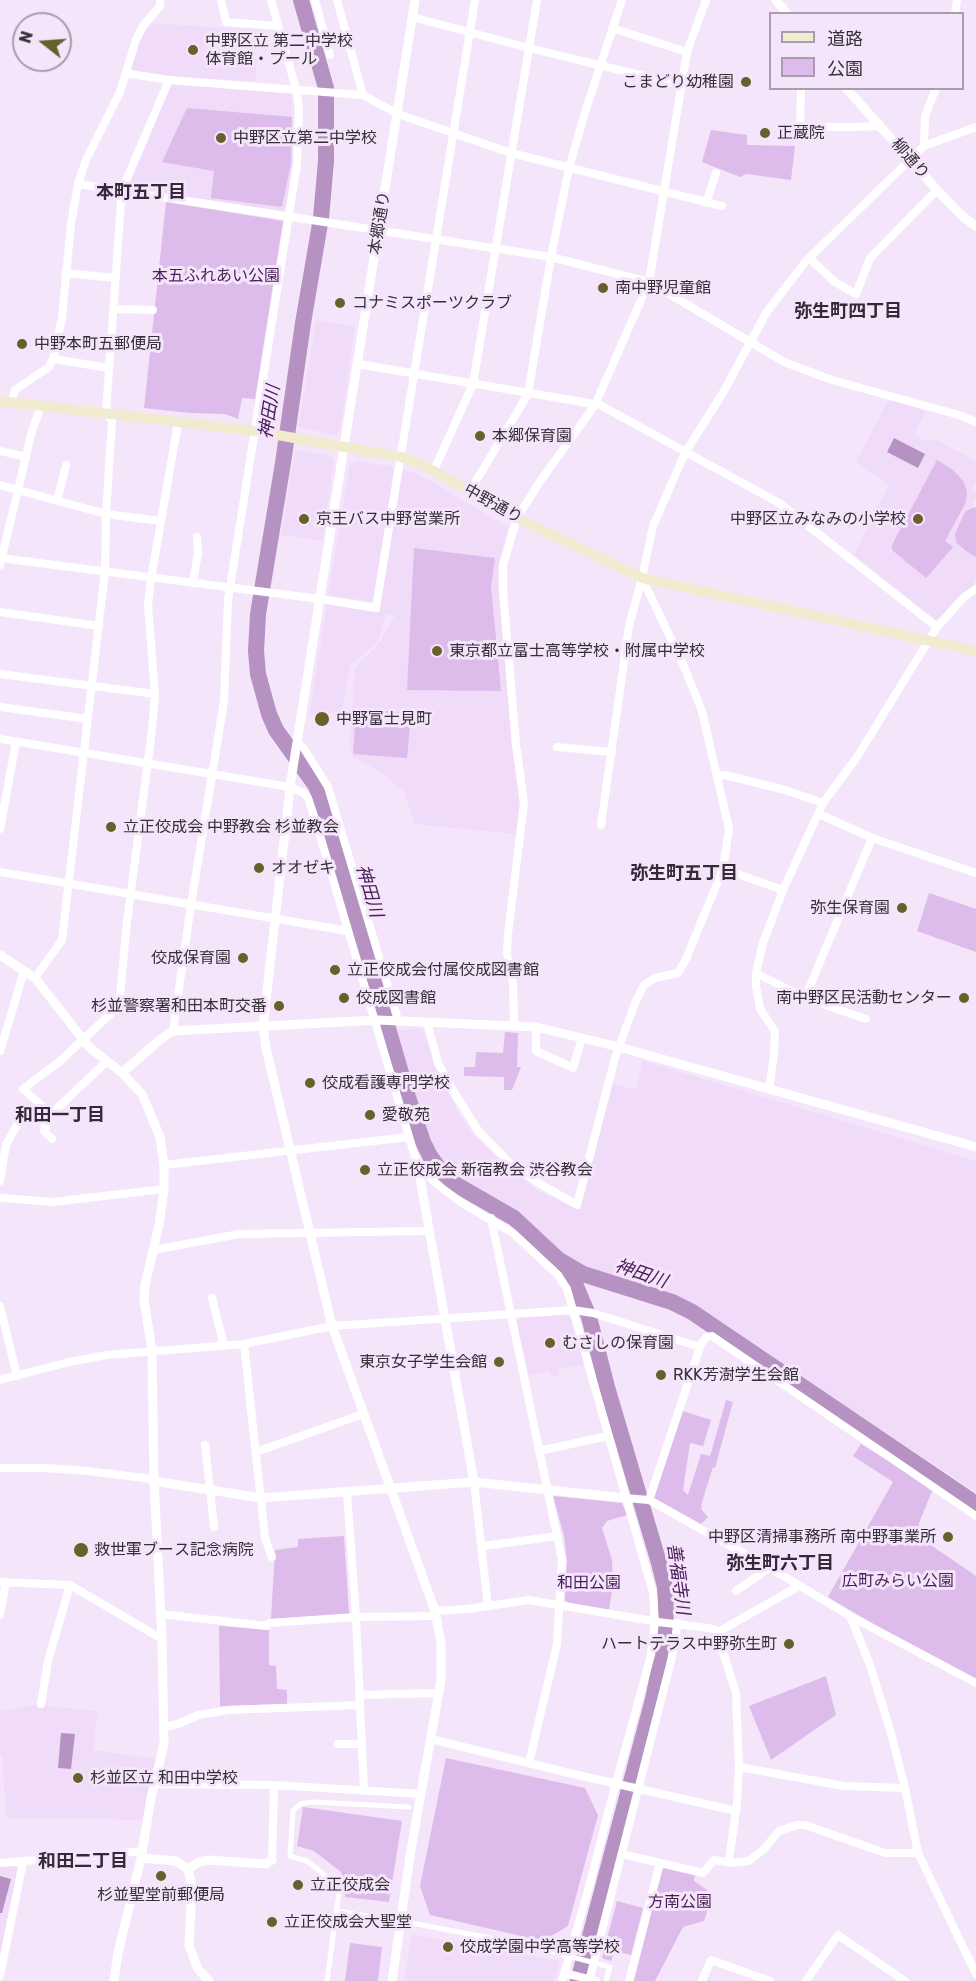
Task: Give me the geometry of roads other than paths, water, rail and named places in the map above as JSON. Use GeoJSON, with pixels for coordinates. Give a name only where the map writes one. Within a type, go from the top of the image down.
{"type":"FeatureCollection","features":[{"type":"Feature","properties":{"kind":"main road","name":"中野通り"},"geometry":{"type":"LineString","coordinates":[[0,401],[255,431],[401,457],[434,470],[517,518],[642,578],[976,651]]}},
{"type":"Feature","properties":{"kind":"street"},"geometry":{"type":"LineString","coordinates":[[12,402],[15,390],[49,368],[53,359],[62,318],[65,273],[78,184],[86,160],[120,92],[136,40],[143,26],[160,6],[160,0]]}},
{"type":"Feature","properties":{"kind":"street"},"geometry":{"type":"LineString","coordinates":[[221,0],[226,22],[278,26]]}},
{"type":"Feature","properties":{"kind":"street"},"geometry":{"type":"LineString","coordinates":[[173,1031],[224,701],[228,600],[297,164],[299,109],[296,89],[271,0]]}},
{"type":"Feature","properties":{"kind":"street"},"geometry":{"type":"LineString","coordinates":[[315,0],[330,55]]}},
{"type":"Feature","properties":{"kind":"street"},"geometry":{"type":"LineString","coordinates":[[338,0],[363,95]]}},
{"type":"Feature","properties":{"kind":"street","name":"本郷通り"},"geometry":{"type":"LineString","coordinates":[[392,1981],[421,1794],[432,1739],[442,1654],[436,1613],[332,1326],[262,1026],[290,787],[415,0]]}},
{"type":"Feature","properties":{"kind":"street"},"geometry":{"type":"LineString","coordinates":[[41,406],[17,490],[4,526],[0,560],[105,571],[376,608],[475,0]]}},
{"type":"Feature","properties":{"kind":"street"},"geometry":{"type":"LineString","coordinates":[[434,470],[473,384],[537,0]]}},
{"type":"Feature","properties":{"kind":"street"},"geometry":{"type":"LineString","coordinates":[[470,491],[528,394],[550,257],[570,168],[622,0]]}},
{"type":"Feature","properties":{"kind":"street"},"geometry":{"type":"LineString","coordinates":[[514,1026],[513,984],[507,954],[524,803],[516,744],[503,590],[503,565],[517,518],[595,405],[649,282],[687,52],[706,0]]}},
{"type":"Feature","properties":{"kind":"street"},"geometry":{"type":"LineString","coordinates":[[776,0],[785,12]]}},
{"type":"Feature","properties":{"kind":"street"},"geometry":{"type":"LineString","coordinates":[[412,17],[681,85]]}},
{"type":"Feature","properties":{"kind":"street"},"geometry":{"type":"LineString","coordinates":[[612,28],[687,52]]}},
{"type":"Feature","properties":{"kind":"street"},"geometry":{"type":"LineString","coordinates":[[127,71],[130,74],[169,80],[363,95],[398,114],[511,153],[722,206]]}},
{"type":"Feature","properties":{"kind":"street"},"geometry":{"type":"LineString","coordinates":[[35,978],[62,940],[99,626],[105,571],[112,421],[106,412],[123,190],[169,80]]}},
{"type":"Feature","properties":{"kind":"street"},"geometry":{"type":"LineString","coordinates":[[801,90],[800,127],[867,127],[880,124]]}},
{"type":"Feature","properties":{"kind":"street","name":"柳通り"},"geometry":{"type":"LineString","coordinates":[[848,90],[938,190],[976,226]]}},
{"type":"Feature","properties":{"kind":"street"},"geometry":{"type":"LineString","coordinates":[[924,146],[925,116],[935,90]]}},
{"type":"Feature","properties":{"kind":"street"},"geometry":{"type":"LineString","coordinates":[[601,825],[629,626],[642,578],[652,526],[685,453],[724,391],[750,341],[777,297],[809,258],[924,146],[976,127]]}},
{"type":"Feature","properties":{"kind":"street"},"geometry":{"type":"LineString","coordinates":[[706,203],[716,173]]}},
{"type":"Feature","properties":{"kind":"street"},"geometry":{"type":"LineString","coordinates":[[78,184],[550,257],[649,282],[784,362],[831,380],[959,414],[976,422]]}},
{"type":"Feature","properties":{"kind":"street"},"geometry":{"type":"LineString","coordinates":[[809,258],[835,282],[856,294],[870,258],[938,190]]}},
{"type":"Feature","properties":{"kind":"street"},"geometry":{"type":"LineString","coordinates":[[65,273],[116,278]]}},
{"type":"Feature","properties":{"kind":"street"},"geometry":{"type":"LineString","coordinates":[[114,309],[153,310]]}},
{"type":"Feature","properties":{"kind":"street"},"geometry":{"type":"LineString","coordinates":[[53,359],[109,368]]}},
{"type":"Feature","properties":{"kind":"street"},"geometry":{"type":"LineString","coordinates":[[358,364],[600,405],[779,503],[940,624]]}},
{"type":"Feature","properties":{"kind":"street"},"geometry":{"type":"LineString","coordinates":[[51,1114],[23,1089],[59,1062],[119,1006],[130,894],[155,694],[148,605],[160,521],[178,423]]}},
{"type":"Feature","properties":{"kind":"street"},"geometry":{"type":"LineString","coordinates":[[0,451],[26,458]]}},
{"type":"Feature","properties":{"kind":"street"},"geometry":{"type":"LineString","coordinates":[[57,501],[66,465]]}},
{"type":"Feature","properties":{"kind":"street"},"geometry":{"type":"LineString","coordinates":[[0,485],[106,514],[160,521]]}},
{"type":"Feature","properties":{"kind":"street"},"geometry":{"type":"LineString","coordinates":[[193,583],[198,553],[197,537]]}},
{"type":"Feature","properties":{"kind":"street"},"geometry":{"type":"LineString","coordinates":[[427,1022],[438,1063],[479,1132],[511,1164],[577,1205],[619,1047],[644,985],[655,978],[678,973],[709,907],[723,869],[729,829],[702,711],[642,578]]}},
{"type":"Feature","properties":{"kind":"street"},"geometry":{"type":"LineString","coordinates":[[770,1090],[775,1031],[760,1009],[756,973],[783,890],[823,803],[857,757],[940,624],[964,597],[976,589]]}},
{"type":"Feature","properties":{"kind":"street"},"geometry":{"type":"LineString","coordinates":[[0,612],[99,626]]}},
{"type":"Feature","properties":{"kind":"street"},"geometry":{"type":"LineString","coordinates":[[0,674],[155,694]]}},
{"type":"Feature","properties":{"kind":"street"},"geometry":{"type":"LineString","coordinates":[[0,706],[88,719]]}},
{"type":"Feature","properties":{"kind":"street"},"geometry":{"type":"LineString","coordinates":[[0,739],[290,787],[304,793],[308,798],[418,1167],[445,1317],[465,1401],[488,1606]]}},
{"type":"Feature","properties":{"kind":"street"},"geometry":{"type":"LineString","coordinates":[[0,829],[16,742]]}},
{"type":"Feature","properties":{"kind":"street"},"geometry":{"type":"LineString","coordinates":[[297,745],[303,747],[328,787],[397,1020]]}},
{"type":"Feature","properties":{"kind":"street"},"geometry":{"type":"LineString","coordinates":[[556,747],[612,752]]}},
{"type":"Feature","properties":{"kind":"street"},"geometry":{"type":"LineString","coordinates":[[718,776],[724,775],[785,790],[823,803]]}},
{"type":"Feature","properties":{"kind":"street"},"geometry":{"type":"LineString","coordinates":[[819,814],[873,838],[976,873]]}},
{"type":"Feature","properties":{"kind":"street"},"geometry":{"type":"LineString","coordinates":[[805,998],[873,838]]}},
{"type":"Feature","properties":{"kind":"street"},"geometry":{"type":"LineString","coordinates":[[723,869],[783,890]]}},
{"type":"Feature","properties":{"kind":"street"},"geometry":{"type":"LineString","coordinates":[[0,872],[348,931]]}},
{"type":"Feature","properties":{"kind":"street"},"geometry":{"type":"LineString","coordinates":[[0,955],[35,978],[89,1047],[122,1073],[142,1094],[160,1137],[164,1165],[164,1189],[144,1300],[152,1351],[154,1481],[165,1727],[162,1758],[118,1953],[114,1981]]}},
{"type":"Feature","properties":{"kind":"street"},"geometry":{"type":"LineString","coordinates":[[0,1051],[4,1021],[24,971]]}},
{"type":"Feature","properties":{"kind":"street"},"geometry":{"type":"LineString","coordinates":[[756,973],[805,998],[866,1019]]}},
{"type":"Feature","properties":{"kind":"street"},"geometry":{"type":"LineString","coordinates":[[122,1073],[173,1031],[376,1020],[536,1027],[619,1047],[976,1147]]}},
{"type":"Feature","properties":{"kind":"street"},"geometry":{"type":"LineString","coordinates":[[536,1027],[536,1051],[573,1068],[582,1038]]}},
{"type":"Feature","properties":{"kind":"street"},"geometry":{"type":"LineString","coordinates":[[43,1122],[107,1060]]}},
{"type":"Feature","properties":{"kind":"street"},"geometry":{"type":"LineString","coordinates":[[0,1181],[6,1145],[24,1112],[43,1122],[46,1127],[44,1131],[52,1140]]}},
{"type":"Feature","properties":{"kind":"street"},"geometry":{"type":"LineString","coordinates":[[164,1165],[409,1137]]}},
{"type":"Feature","properties":{"kind":"street"},"geometry":{"type":"LineString","coordinates":[[418,1167],[462,1203],[513,1233],[558,1275],[567,1289],[575,1310],[653,1593],[657,1622],[651,1655],[565,1976],[590,1980],[671,1661],[675,1623]]}},
{"type":"Feature","properties":{"kind":"street"},"geometry":{"type":"LineString","coordinates":[[0,1198],[53,1202],[164,1189]]}},
{"type":"Feature","properties":{"kind":"street"},"geometry":{"type":"LineString","coordinates":[[491,1218],[562,1560],[557,1644],[529,1762]]}},
{"type":"Feature","properties":{"kind":"street"},"geometry":{"type":"LineString","coordinates":[[154,1250],[239,1234],[428,1231]]}},
{"type":"Feature","properties":{"kind":"street"},"geometry":{"type":"LineString","coordinates":[[212,1298],[224,1346]]}},
{"type":"Feature","properties":{"kind":"street"},"geometry":{"type":"LineString","coordinates":[[0,1306],[17,1376]]}},
{"type":"Feature","properties":{"kind":"street"},"geometry":{"type":"LineString","coordinates":[[0,1380],[97,1357],[244,1344],[332,1326],[575,1310],[592,1313],[700,1347]]}},
{"type":"Feature","properties":{"kind":"street"},"geometry":{"type":"LineString","coordinates":[[647,1500],[700,1347],[706,1337],[712,1336],[976,1516]]}},
{"type":"Feature","properties":{"kind":"street"},"geometry":{"type":"LineString","coordinates":[[244,1344],[265,1538],[272,1557]]}},
{"type":"Feature","properties":{"kind":"street"},"geometry":{"type":"LineString","coordinates":[[256,1452],[363,1414]]}},
{"type":"Feature","properties":{"kind":"street"},"geometry":{"type":"LineString","coordinates":[[539,1451],[608,1436]]}},
{"type":"Feature","properties":{"kind":"street"},"geometry":{"type":"LineString","coordinates":[[205,1445],[214,1527]]}},
{"type":"Feature","properties":{"kind":"street"},"geometry":{"type":"LineString","coordinates":[[0,1468],[87,1471],[145,1478],[261,1498],[474,1482],[647,1500],[850,1616],[976,1683]]}},
{"type":"Feature","properties":{"kind":"street"},"geometry":{"type":"LineString","coordinates":[[347,1492],[356,1617],[364,1790]]}},
{"type":"Feature","properties":{"kind":"street"},"geometry":{"type":"LineString","coordinates":[[483,1546],[558,1536]]}},
{"type":"Feature","properties":{"kind":"street"},"geometry":{"type":"LineString","coordinates":[[736,1591],[769,1568]]}},
{"type":"Feature","properties":{"kind":"street"},"geometry":{"type":"LineString","coordinates":[[0,1615],[3,1582],[70,1586],[162,1640]]}},
{"type":"Feature","properties":{"kind":"street"},"geometry":{"type":"LineString","coordinates":[[40,1704],[48,1661],[70,1586]]}},
{"type":"Feature","properties":{"kind":"street"},"geometry":{"type":"LineString","coordinates":[[718,1632],[799,1586]]}},
{"type":"Feature","properties":{"kind":"street"},"geometry":{"type":"LineString","coordinates":[[160,1614],[267,1626],[269,1623],[436,1613],[529,1600],[657,1622],[709,1628],[718,1632],[735,1686],[739,1767],[729,1861]]}},
{"type":"Feature","properties":{"kind":"street"},"geometry":{"type":"LineString","coordinates":[[850,1616],[870,1665],[891,1733],[918,1853],[976,1974]]}},
{"type":"Feature","properties":{"kind":"street"},"geometry":{"type":"LineString","coordinates":[[359,1695],[439,1693]]}},
{"type":"Feature","properties":{"kind":"street"},"geometry":{"type":"LineString","coordinates":[[165,1727],[199,1715],[216,1712],[359,1706]]}},
{"type":"Feature","properties":{"kind":"street"},"geometry":{"type":"LineString","coordinates":[[300,1716],[302,1707]]}},
{"type":"Feature","properties":{"kind":"street"},"geometry":{"type":"LineString","coordinates":[[432,1739],[736,1811]]}},
{"type":"Feature","properties":{"kind":"street"},"geometry":{"type":"LineString","coordinates":[[338,1744],[361,1744]]}},
{"type":"Feature","properties":{"kind":"street"},"geometry":{"type":"LineString","coordinates":[[739,1767],[844,1786],[905,1788]]}},
{"type":"Feature","properties":{"kind":"street"},"geometry":{"type":"LineString","coordinates":[[155,1784],[274,1785],[421,1794]]}},
{"type":"Feature","properties":{"kind":"street"},"geometry":{"type":"LineString","coordinates":[[188,1869],[198,1862],[208,1860],[264,1864],[272,1860],[274,1785]]}},
{"type":"Feature","properties":{"kind":"street"},"geometry":{"type":"LineString","coordinates":[[327,1981],[339,1892],[333,1882],[307,1861],[290,1856],[293,1811],[300,1804],[313,1802],[409,1808]]}},
{"type":"Feature","properties":{"kind":"street"},"geometry":{"type":"LineString","coordinates":[[622,1854],[703,1873],[714,1860],[733,1863],[749,1861],[764,1849],[779,1831],[797,1824],[885,1853],[918,1853]]}},
{"type":"Feature","properties":{"kind":"street"},"geometry":{"type":"LineString","coordinates":[[0,1863],[142,1854],[176,1861],[188,1869],[192,1886],[189,1945],[198,1969],[208,1981]]}},
{"type":"Feature","properties":{"kind":"street"},"geometry":{"type":"LineString","coordinates":[[0,1976],[24,1862]]}},
{"type":"Feature","properties":{"kind":"street"},"geometry":{"type":"LineString","coordinates":[[629,1981],[660,1863]]}},
{"type":"Feature","properties":{"kind":"street"},"geometry":{"type":"LineString","coordinates":[[337,1911],[527,1945],[610,1967],[606,1981]]}},
{"type":"Feature","properties":{"kind":"street"},"geometry":{"type":"LineString","coordinates":[[806,1981],[838,1935],[905,1981]]}},
{"type":"Feature","properties":{"kind":"street"},"geometry":{"type":"LineString","coordinates":[[702,1981],[711,1960],[770,1981]]}},
{"type":"Feature","properties":{"kind":"waterway","name":"神田川"},"geometry":{"type":"LineString","coordinates":[[301,0],[326,88],[326,161],[321,218],[258,614],[256,651],[258,674],[276,730],[316,786],[324,808],[423,1142],[446,1178],[514,1218],[559,1260],[583,1274],[672,1302],[692,1312],[976,1504]]}},
{"type":"Feature","properties":{"kind":"waterway","name":"善福寺川"},"geometry":{"type":"LineString","coordinates":[[564,1266],[574,1281],[589,1317],[607,1387],[659,1563],[665,1587],[666,1612],[662,1655],[653,1699],[578,1981]]}},
{"type":"Feature","properties":{"kind":"place","name":"中野区立 第二中学校 体育館・プール"},"geometry":{"type":"Point","coordinates":[193,50]}},
{"type":"Feature","properties":{"kind":"place","name":"こまどり幼稚園"},"geometry":{"type":"Point","coordinates":[746,82]}},
{"type":"Feature","properties":{"kind":"place","name":"正蔵院"},"geometry":{"type":"Point","coordinates":[765,133]}},
{"type":"Feature","properties":{"kind":"place","name":"中野区立第二中学校"},"geometry":{"type":"Point","coordinates":[221,138]}},
{"type":"Feature","properties":{"kind":"place","name":"南中野児童館"},"geometry":{"type":"Point","coordinates":[603,288]}},
{"type":"Feature","properties":{"kind":"place","name":"コナミスポーツクラブ"},"geometry":{"type":"Point","coordinates":[340,303]}},
{"type":"Feature","properties":{"kind":"place","name":"中野本町五郵便局"},"geometry":{"type":"Point","coordinates":[22,344]}},
{"type":"Feature","properties":{"kind":"place","name":"本郷保育園"},"geometry":{"type":"Point","coordinates":[480,436]}},
{"type":"Feature","properties":{"kind":"place","name":"京王バス中野営業所"},"geometry":{"type":"Point","coordinates":[304,519]}},
{"type":"Feature","properties":{"kind":"place","name":"中野区立みなみの小学校"},"geometry":{"type":"Point","coordinates":[918,519]}},
{"type":"Feature","properties":{"kind":"place","name":"東京都立富士高等学校・附属中学校"},"geometry":{"type":"Point","coordinates":[437,651]}},
{"type":"Feature","properties":{"kind":"place","name":"中野富士見町"},"geometry":{"type":"Point","coordinates":[322,719]}},
{"type":"Feature","properties":{"kind":"place","name":"立正佼成会 中野教会 杉並教会"},"geometry":{"type":"Point","coordinates":[111,827]}},
{"type":"Feature","properties":{"kind":"place","name":"オオゼキ"},"geometry":{"type":"Point","coordinates":[259,868]}},
{"type":"Feature","properties":{"kind":"place","name":"弥生保育園"},"geometry":{"type":"Point","coordinates":[902,908]}},
{"type":"Feature","properties":{"kind":"place","name":"佼成保育園"},"geometry":{"type":"Point","coordinates":[243,958]}},
{"type":"Feature","properties":{"kind":"place","name":"立正佼成会付属佼成図書館"},"geometry":{"type":"Point","coordinates":[335,970]}},
{"type":"Feature","properties":{"kind":"place","name":"佼成図書館"},"geometry":{"type":"Point","coordinates":[344,998]}},
{"type":"Feature","properties":{"kind":"place","name":"南中野区民活動センター"},"geometry":{"type":"Point","coordinates":[964,998]}},
{"type":"Feature","properties":{"kind":"place","name":"杉並警察署和田本町交番"},"geometry":{"type":"Point","coordinates":[279,1006]}},
{"type":"Feature","properties":{"kind":"place","name":"佼成看護専門学校"},"geometry":{"type":"Point","coordinates":[310,1083]}},
{"type":"Feature","properties":{"kind":"place","name":"愛敬苑"},"geometry":{"type":"Point","coordinates":[370,1115]}},
{"type":"Feature","properties":{"kind":"place","name":"立正佼成会 新宿教会 渋谷教会"},"geometry":{"type":"Point","coordinates":[365,1170]}},
{"type":"Feature","properties":{"kind":"place","name":"むさしの保育園"},"geometry":{"type":"Point","coordinates":[550,1343]}},
{"type":"Feature","properties":{"kind":"place","name":"東京女子学生会館"},"geometry":{"type":"Point","coordinates":[499,1362]}},
{"type":"Feature","properties":{"kind":"place","name":"RKK芳澍学生会館"},"geometry":{"type":"Point","coordinates":[661,1375]}},
{"type":"Feature","properties":{"kind":"place","name":"中野区清掃事務所 南中野事業所"},"geometry":{"type":"Point","coordinates":[948,1537]}},
{"type":"Feature","properties":{"kind":"place","name":"救世軍ブース記念病院"},"geometry":{"type":"Point","coordinates":[81,1550]}},
{"type":"Feature","properties":{"kind":"place","name":"ハートテラス中野弥生町"},"geometry":{"type":"Point","coordinates":[789,1644]}},
{"type":"Feature","properties":{"kind":"place","name":"杉並区立 和田中学校"},"geometry":{"type":"Point","coordinates":[78,1778]}},
{"type":"Feature","properties":{"kind":"place","name":"杉並聖堂前郵便局"},"geometry":{"type":"Point","coordinates":[161,1876]}},
{"type":"Feature","properties":{"kind":"place","name":"立正佼成会"},"geometry":{"type":"Point","coordinates":[298,1885]}},
{"type":"Feature","properties":{"kind":"place","name":"立正佼成会大聖堂"},"geometry":{"type":"Point","coordinates":[272,1922]}},
{"type":"Feature","properties":{"kind":"place","name":"佼成学園中学高等学校"},"geometry":{"type":"Point","coordinates":[448,1947]}},
{"type":"Feature","properties":{"kind":"district","name":"本町五丁目"},"geometry":{"type":"Point","coordinates":[141,193]}},
{"type":"Feature","properties":{"kind":"district","name":"弥生町四丁目"},"geometry":{"type":"Point","coordinates":[848,312]}},
{"type":"Feature","properties":{"kind":"district","name":"弥生町五丁目"},"geometry":{"type":"Point","coordinates":[684,874]}},
{"type":"Feature","properties":{"kind":"district","name":"和田一丁目"},"geometry":{"type":"Point","coordinates":[60,1116]}},
{"type":"Feature","properties":{"kind":"district","name":"弥生町六丁目"},"geometry":{"type":"Point","coordinates":[780,1564]}},
{"type":"Feature","properties":{"kind":"district","name":"和田二丁目"},"geometry":{"type":"Point","coordinates":[83,1862]}},
{"type":"Feature","properties":{"kind":"park label","name":"本五ふれあい公園"},"geometry":{"type":"Point","coordinates":[216,276]}},
{"type":"Feature","properties":{"kind":"park label","name":"広町みらい公園"},"geometry":{"type":"Point","coordinates":[898,1581]}},
{"type":"Feature","properties":{"kind":"park label","name":"和田公園"},"geometry":{"type":"Point","coordinates":[589,1583]}},
{"type":"Feature","properties":{"kind":"park label","name":"方南公園"},"geometry":{"type":"Point","coordinates":[680,1902]}}]}
